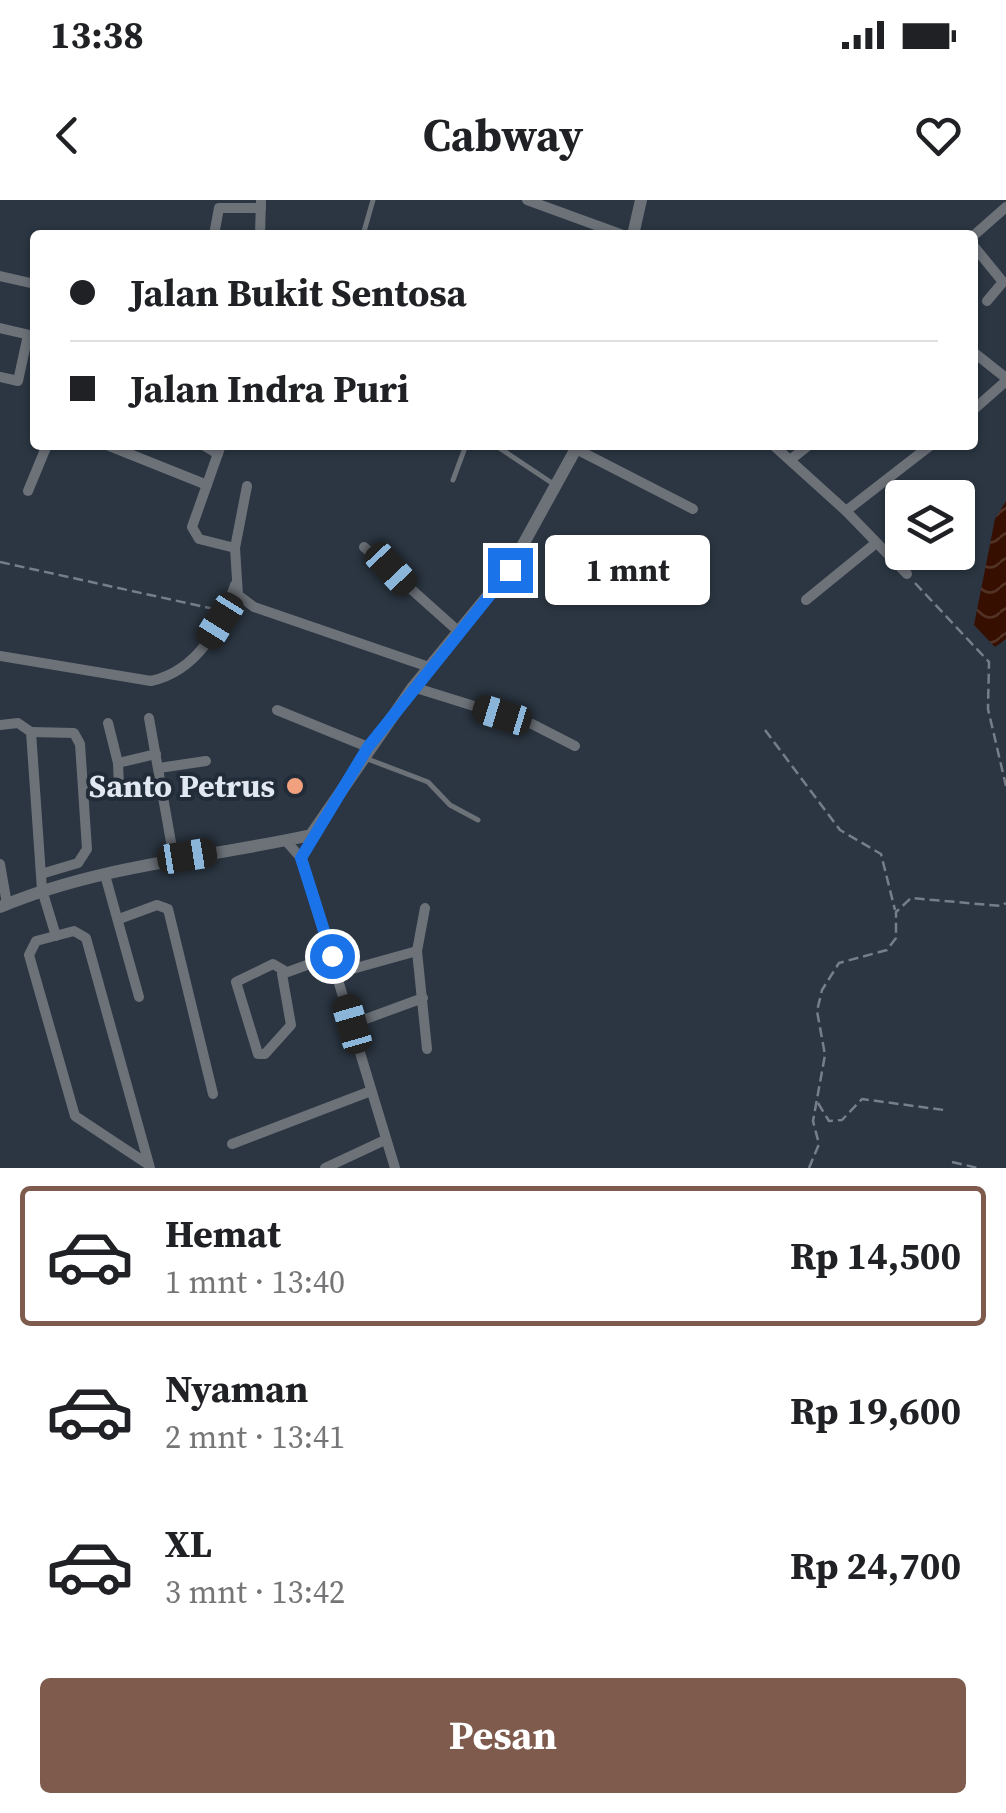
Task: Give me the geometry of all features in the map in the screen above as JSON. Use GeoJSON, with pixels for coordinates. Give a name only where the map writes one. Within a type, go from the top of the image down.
{"type":"FeatureCollection","features":[{"type":"Feature","properties":{"kind":"street"},"geometry":{"type":"LineString","coordinates":[[528,200],[609,230]]}},
{"type":"Feature","properties":{"kind":"street"},"geometry":{"type":"LineString","coordinates":[[634,230],[641,200]]}},
{"type":"Feature","properties":{"kind":"street"},"geometry":{"type":"LineString","coordinates":[[215,230],[219,208],[260,204],[260,230]]}},
{"type":"Feature","properties":{"kind":"street"},"geometry":{"type":"LineString","coordinates":[[978,234],[1006,207]]}},
{"type":"Feature","properties":{"kind":"street"},"geometry":{"type":"LineString","coordinates":[[978,248],[1003,282],[988,301]]}},
{"type":"Feature","properties":{"kind":"street"},"geometry":{"type":"LineString","coordinates":[[0,276],[30,283]]}},
{"type":"Feature","properties":{"kind":"street"},"geometry":{"type":"LineString","coordinates":[[0,328],[30,336]]}},
{"type":"Feature","properties":{"kind":"street"},"geometry":{"type":"LineString","coordinates":[[0,377],[18,381],[30,342]]}},
{"type":"Feature","properties":{"kind":"street"},"geometry":{"type":"LineString","coordinates":[[978,356],[1006,379],[978,405]]}},
{"type":"Feature","properties":{"kind":"street"},"geometry":{"type":"LineString","coordinates":[[28,492],[45,450]]}},
{"type":"Feature","properties":{"kind":"street"},"geometry":{"type":"LineString","coordinates":[[121,450],[206,484]]}},
{"type":"Feature","properties":{"kind":"street"},"geometry":{"type":"LineString","coordinates":[[219,450],[193,534],[235,548]]}},
{"type":"Feature","properties":{"kind":"street"},"geometry":{"type":"LineString","coordinates":[[301,858],[366,752],[429,667],[510,570],[576,450]]}},
{"type":"Feature","properties":{"kind":"street"},"geometry":{"type":"LineString","coordinates":[[583,450],[692,509]]}},
{"type":"Feature","properties":{"kind":"street"},"geometry":{"type":"LineString","coordinates":[[779,450],[907,574]]}},
{"type":"Feature","properties":{"kind":"street"},"geometry":{"type":"LineString","coordinates":[[790,460],[803,450]]}},
{"type":"Feature","properties":{"kind":"street"},"geometry":{"type":"LineString","coordinates":[[846,511],[925,450]]}},
{"type":"Feature","properties":{"kind":"street"},"geometry":{"type":"LineString","coordinates":[[0,656],[151,681],[188,664],[225,611],[235,585],[239,564],[235,548],[247,486]]}},
{"type":"Feature","properties":{"kind":"street"},"geometry":{"type":"LineString","coordinates":[[806,600],[876,543]]}},
{"type":"Feature","properties":{"kind":"street"},"geometry":{"type":"LineString","coordinates":[[364,547],[458,631]]}},
{"type":"Feature","properties":{"kind":"street"},"geometry":{"type":"LineString","coordinates":[[235,585],[238,595],[254,608],[429,667]]}},
{"type":"Feature","properties":{"kind":"street"},"geometry":{"type":"LineString","coordinates":[[414,687],[532,724],[574,746]]}},
{"type":"Feature","properties":{"kind":"street"},"geometry":{"type":"LineString","coordinates":[[277,710],[366,752]]}},
{"type":"Feature","properties":{"kind":"street"},"geometry":{"type":"LineString","coordinates":[[149,718],[174,859]]}},
{"type":"Feature","properties":{"kind":"street"},"geometry":{"type":"LineString","coordinates":[[0,724],[18,723],[31,732],[74,733],[80,744],[87,849],[78,863],[41,874]]}},
{"type":"Feature","properties":{"kind":"street"},"geometry":{"type":"LineString","coordinates":[[108,723],[118,762],[119,787]]}},
{"type":"Feature","properties":{"kind":"street"},"geometry":{"type":"LineString","coordinates":[[31,732],[42,890],[56,936]]}},
{"type":"Feature","properties":{"kind":"street"},"geometry":{"type":"LineString","coordinates":[[118,762],[156,754]]}},
{"type":"Feature","properties":{"kind":"street"},"geometry":{"type":"LineString","coordinates":[[159,768],[206,761]]}},
{"type":"Feature","properties":{"kind":"street"},"geometry":{"type":"LineString","coordinates":[[0,864],[4,905],[42,890],[174,859],[311,836]]}},
{"type":"Feature","properties":{"kind":"street"},"geometry":{"type":"LineString","coordinates":[[286,841],[301,858],[395,1168]]}},
{"type":"Feature","properties":{"kind":"street"},"geometry":{"type":"LineString","coordinates":[[105,875],[139,997]]}},
{"type":"Feature","properties":{"kind":"street"},"geometry":{"type":"LineString","coordinates":[[119,919],[157,906],[168,908],[213,1094]]}},
{"type":"Feature","properties":{"kind":"street"},"geometry":{"type":"LineString","coordinates":[[424,908],[417,951],[426,1049]]}},
{"type":"Feature","properties":{"kind":"street"},"geometry":{"type":"LineString","coordinates":[[74,931],[86,938],[149,1166],[82,1124],[70,1104],[29,955],[36,941],[74,931]]}},
{"type":"Feature","properties":{"kind":"street"},"geometry":{"type":"LineString","coordinates":[[338,973],[417,951]]}},
{"type":"Feature","properties":{"kind":"street"},"geometry":{"type":"LineString","coordinates":[[284,971],[291,1024],[265,1054],[258,1054],[236,982],[273,964],[284,971],[332,956]]}},
{"type":"Feature","properties":{"kind":"street"},"geometry":{"type":"LineString","coordinates":[[352,1024],[424,998]]}},
{"type":"Feature","properties":{"kind":"street"},"geometry":{"type":"LineString","coordinates":[[232,1144],[371,1091]]}},
{"type":"Feature","properties":{"kind":"street"},"geometry":{"type":"LineString","coordinates":[[325,1168],[344,1164],[385,1140]]}},
{"type":"Feature","properties":{"kind":"lane"},"geometry":{"type":"LineString","coordinates":[[364,230],[373,200]]}},
{"type":"Feature","properties":{"kind":"lane"},"geometry":{"type":"LineString","coordinates":[[453,480],[464,450]]}},
{"type":"Feature","properties":{"kind":"lane"},"geometry":{"type":"LineString","coordinates":[[504,450],[558,486]]}},
{"type":"Feature","properties":{"kind":"lane"},"geometry":{"type":"LineString","coordinates":[[366,752],[428,782],[450,805],[478,820]]}},
{"type":"Feature","properties":{"kind":"path"},"geometry":{"type":"LineString","coordinates":[[0,562],[225,611]]}},
{"type":"Feature","properties":{"kind":"path"},"geometry":{"type":"LineString","coordinates":[[907,574],[989,662],[988,709],[1006,786]]}},
{"type":"Feature","properties":{"kind":"path"},"geometry":{"type":"LineString","coordinates":[[765,730],[840,830],[881,854],[888,867],[896,912],[896,938],[887,950],[839,964],[824,983],[818,1004],[825,1054],[813,1121],[819,1144],[809,1168]]}},
{"type":"Feature","properties":{"kind":"path"},"geometry":{"type":"LineString","coordinates":[[896,912],[911,898],[1004,906]]}},
{"type":"Feature","properties":{"kind":"path"},"geometry":{"type":"LineString","coordinates":[[817,1102],[829,1121],[842,1120],[862,1099],[944,1110]]}},
{"type":"Feature","properties":{"kind":"path"},"geometry":{"type":"LineString","coordinates":[[952,1162],[978,1168]]}},
{"type":"Feature","properties":{"kind":"water"},"geometry":{"type":"Polygon","coordinates":[[[1006,501],[1006,639],[995,647],[974,625],[995,519],[1006,501]]]}},
{"type":"Feature","properties":{"kind":"place","name":"Santo Petrus"},"geometry":{"type":"Point","coordinates":[295,786]}},
{"type":"Feature","properties":{"kind":"route"},"geometry":{"type":"LineString","coordinates":[[332,956],[301,858],[311,836],[340,798],[368,747],[510,570]]}}]}
